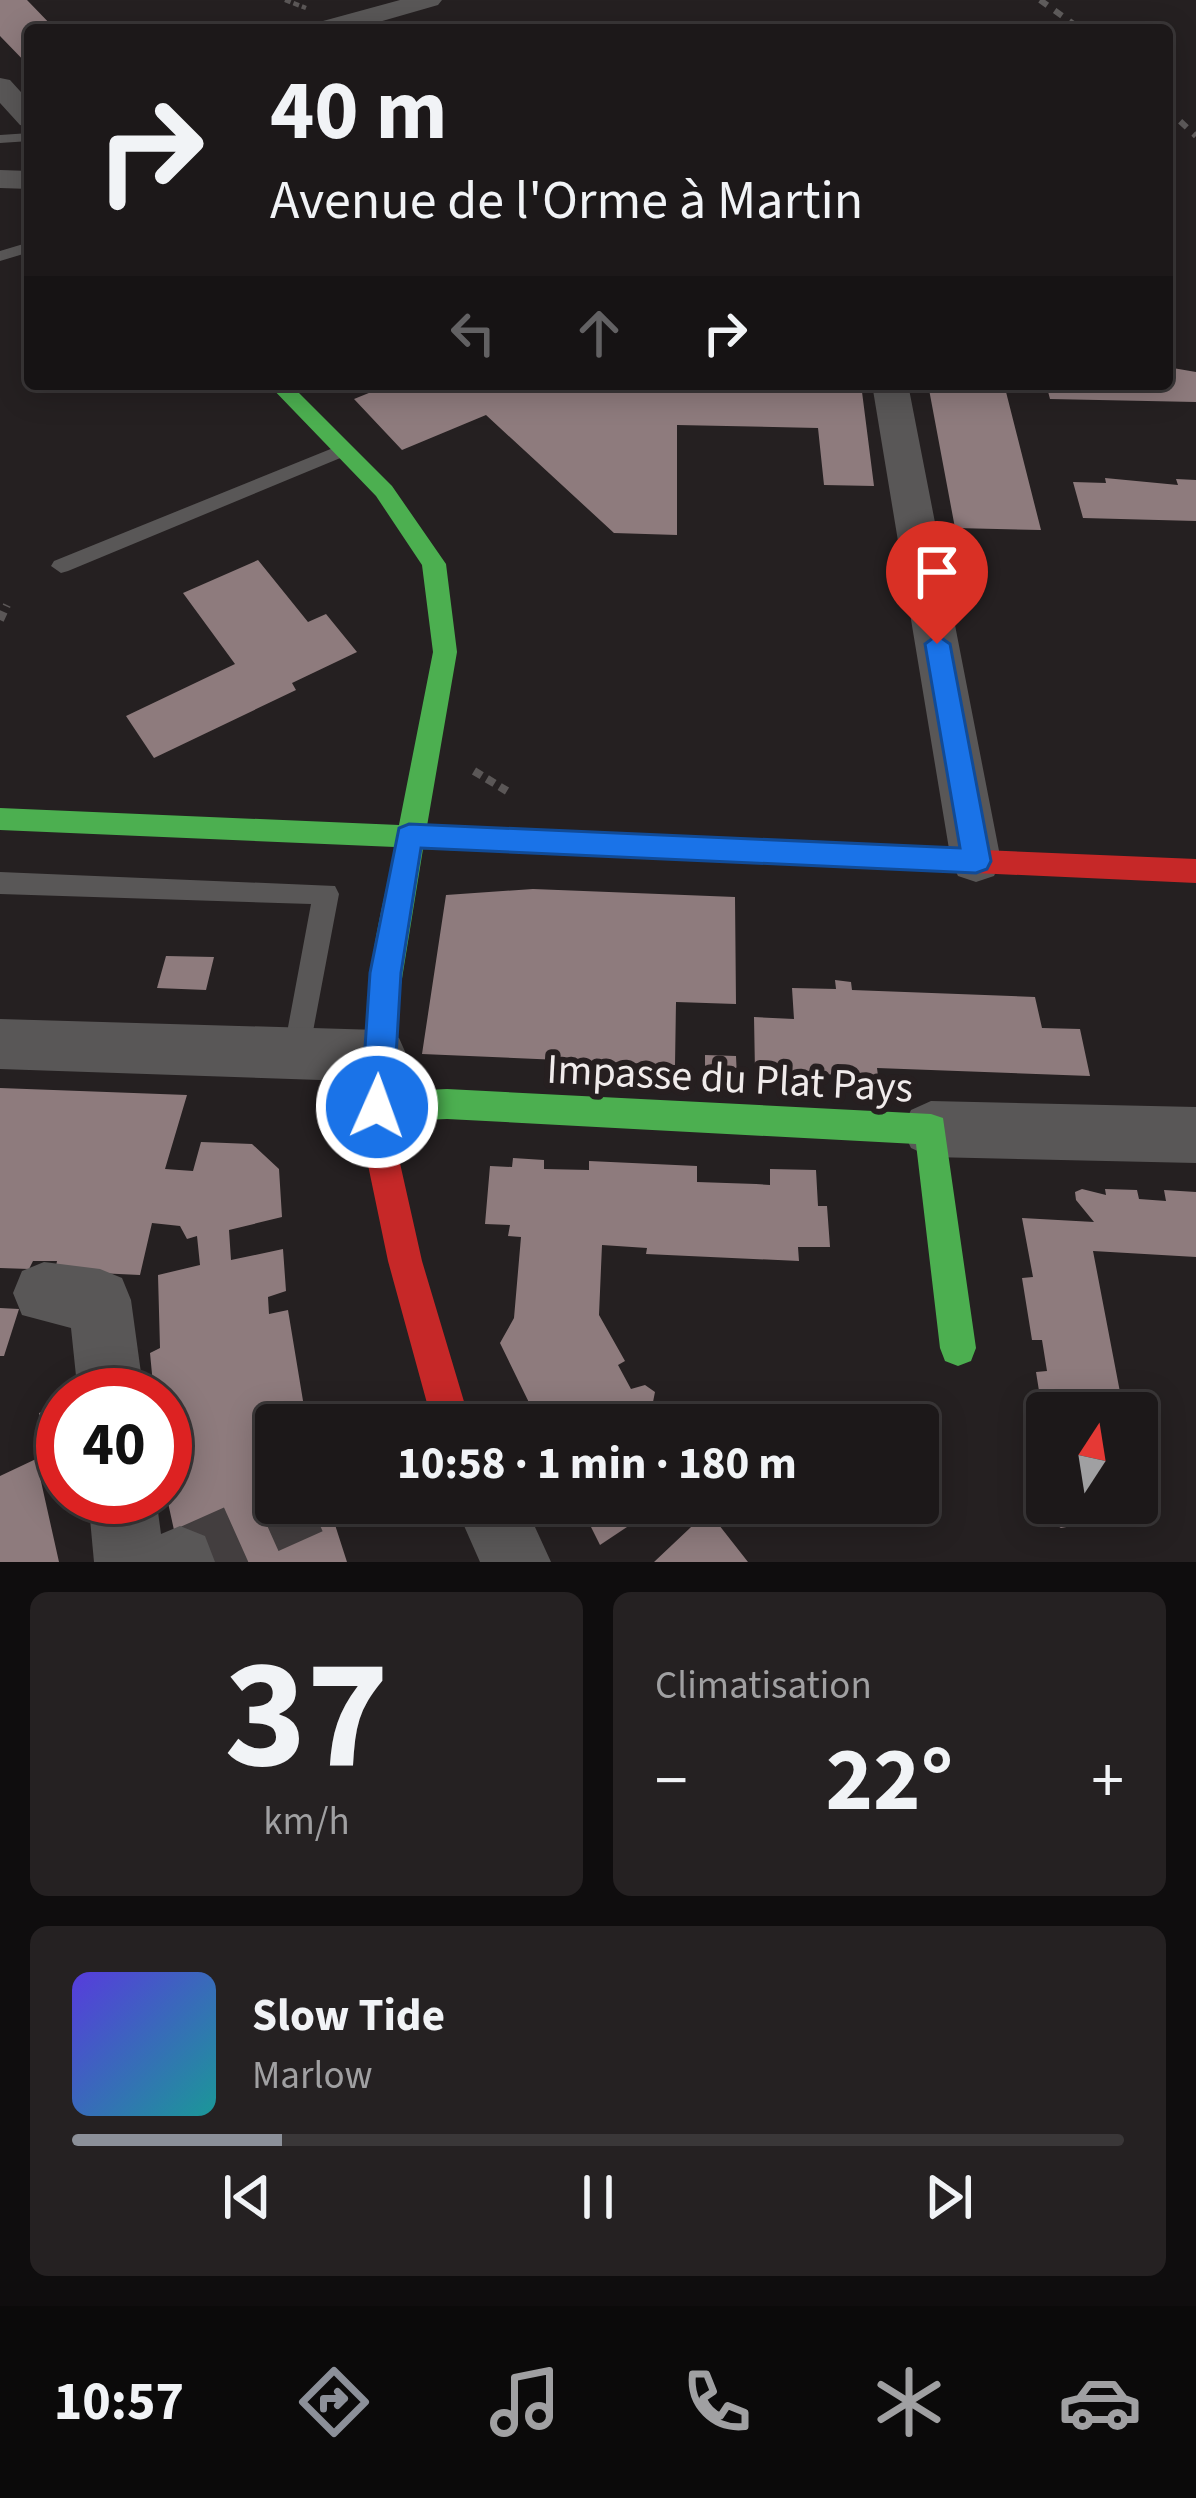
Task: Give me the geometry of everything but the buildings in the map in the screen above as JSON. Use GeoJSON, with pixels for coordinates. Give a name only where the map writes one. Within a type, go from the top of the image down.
{"type":"FeatureCollection","features":[{"type":"Feature","properties":{"kind":"street"},"geometry":{"type":"LineString","coordinates":[[343,24],[429,0]]}},
{"type":"Feature","properties":{"kind":"street"},"geometry":{"type":"LineString","coordinates":[[0,86],[24,115]]}},
{"type":"Feature","properties":{"kind":"street"},"geometry":{"type":"LineString","coordinates":[[286,390],[384,491],[434,564],[446,652],[386,973],[378,1081],[379,1142],[405,1261],[446,1404]]}},
{"type":"Feature","properties":{"kind":"street"},"geometry":{"type":"LineString","coordinates":[[891,390],[976,861]]}},
{"type":"Feature","properties":{"kind":"street"},"geometry":{"type":"LineString","coordinates":[[0,819],[1196,871]]}},
{"type":"Feature","properties":{"kind":"street"},"geometry":{"type":"LineString","coordinates":[[0,1044],[296,1054],[378,1081]]}},
{"type":"Feature","properties":{"kind":"street","name":"Impasse du Plat Pays"},"geometry":{"type":"LineString","coordinates":[[378,1081],[448,1104],[931,1130],[958,1348]]}},
{"type":"Feature","properties":{"kind":"street"},"geometry":{"type":"LineString","coordinates":[[931,1130],[1196,1136]]}},
{"type":"Feature","properties":{"kind":"street"},"geometry":{"type":"LineString","coordinates":[[44,1293],[100,1300],[108,1368]]}},
{"type":"Feature","properties":{"kind":"street"},"geometry":{"type":"LineString","coordinates":[[125,1524],[129,1562]]}},
{"type":"Feature","properties":{"kind":"street"},"geometry":{"type":"LineString","coordinates":[[498,1524],[516,1562]]}},
{"type":"Feature","properties":{"kind":"lane"},"geometry":{"type":"LineString","coordinates":[[61,566],[344,450]]}},
{"type":"Feature","properties":{"kind":"lane"},"geometry":{"type":"LineString","coordinates":[[0,883],[326,894],[296,1054]]}},
{"type":"Feature","properties":{"kind":"path"},"geometry":{"type":"LineString","coordinates":[[0,619],[7,605]]}},
{"type":"Feature","properties":{"kind":"tunnel"},"geometry":{"type":"LineString","coordinates":[[180,1561],[263,1524]]}},
{"type":"Feature","properties":{"kind":"railway"},"geometry":{"type":"LineString","coordinates":[[1040,0],[1074,24]]}},
{"type":"Feature","properties":{"kind":"railway"},"geometry":{"type":"LineString","coordinates":[[1173,115],[1196,136]]}},
{"type":"Feature","properties":{"kind":"traffic: fast"},"geometry":{"type":"LineString","coordinates":[[284,390],[384,491],[434,564],[445,652],[386,973],[383,1018]]}},
{"type":"Feature","properties":{"kind":"traffic: fast"},"geometry":{"type":"LineString","coordinates":[[0,819],[601,845]]}},
{"type":"Feature","properties":{"kind":"traffic: fast"},"geometry":{"type":"LineString","coordinates":[[377,1107],[447,1104],[931,1129],[958,1348]]}},
{"type":"Feature","properties":{"kind":"traffic: jam"},"geometry":{"type":"LineString","coordinates":[[601,845],[1196,871]]}},
{"type":"Feature","properties":{"kind":"traffic: jam"},"geometry":{"type":"LineString","coordinates":[[383,1018],[379,1141],[405,1261],[446,1404]]}},
{"type":"Feature","properties":{"kind":"route"},"geometry":{"type":"LineString","coordinates":[[377,1107],[386,973],[409,836],[976,861],[937,644]]}}]}
